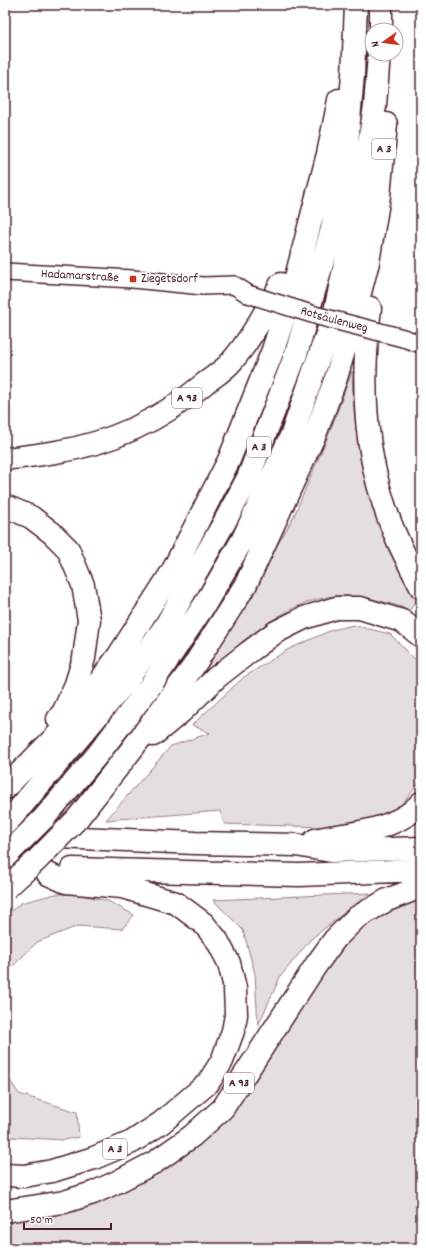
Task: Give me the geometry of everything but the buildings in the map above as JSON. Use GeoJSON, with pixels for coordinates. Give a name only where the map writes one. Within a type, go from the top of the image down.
{"type":"FeatureCollection","features":[{"type":"Feature","properties":{"kind":"highway"},"geometry":{"type":"LineString","coordinates":[[381,5],[381,22]]}},
{"type":"Feature","properties":{"kind":"highway"},"geometry":{"type":"LineString","coordinates":[[5,788],[69,723],[119,655],[172,572],[229,460],[273,350],[294,285],[328,154],[338,105],[344,50],[356,10]]}},
{"type":"Feature","properties":{"kind":"highway","name":"A 3"},"geometry":{"type":"LineString","coordinates":[[8,825],[125,684],[166,625],[248,478],[296,354],[332,229],[346,154],[353,75],[356,10]]}},
{"type":"Feature","properties":{"kind":"highway","name":"A 3"},"geometry":{"type":"LineString","coordinates":[[5,857],[44,818],[98,754],[151,685],[205,604],[243,539],[292,434],[337,304],[363,181],[375,106],[378,62]]}},
{"type":"Feature","properties":{"kind":"highway","name":"A 3"},"geometry":{"type":"LineString","coordinates":[[132,749],[193,667],[246,584],[316,432],[336,378],[368,262],[379,196],[388,102],[389,62]]}},
{"type":"Feature","properties":{"kind":"highway","name":"A 3"},"geometry":{"type":"LineString","coordinates":[[379,196],[382,213],[366,342],[365,394],[368,436],[382,498],[399,545],[421,587]]}},
{"type":"Feature","properties":{"kind":"highway","name":"A 93"},"geometry":{"type":"LineString","coordinates":[[5,459],[82,447],[120,435],[156,418],[184,401],[232,362],[256,327],[304,245]]}},
{"type":"Feature","properties":{"kind":"highway"},"geometry":{"type":"LineString","coordinates":[[5,506],[32,517],[52,532],[68,549],[83,584],[89,620],[84,658],[76,684],[64,711],[20,772]]}},
{"type":"Feature","properties":{"kind":"highway"},"geometry":{"type":"LineString","coordinates":[[5,883],[37,860],[77,819],[132,749],[157,732],[182,712],[217,677],[276,632],[304,618],[336,608],[360,608],[402,621],[421,636]]}},
{"type":"Feature","properties":{"kind":"highway"},"geometry":{"type":"LineString","coordinates":[[296,845],[331,837],[370,831],[387,825],[408,814],[421,803]]}},
{"type":"Feature","properties":{"kind":"highway"},"geometry":{"type":"LineString","coordinates":[[8,825],[179,842],[296,845],[331,851],[421,848]]}},
{"type":"Feature","properties":{"kind":"highway"},"geometry":{"type":"LineString","coordinates":[[5,883],[68,869],[299,875],[421,870]]}},
{"type":"Feature","properties":{"kind":"highway","name":"A 3"},"geometry":{"type":"LineString","coordinates":[[5,1175],[24,1176],[52,1171],[94,1158],[132,1142],[161,1123],[208,1083],[222,1061],[233,1031],[236,1015],[235,988],[230,963],[217,940],[203,923],[176,903],[122,887],[66,882],[48,874]]}},
{"type":"Feature","properties":{"kind":"highway","name":"A 93"},"geometry":{"type":"LineString","coordinates":[[5,1211],[64,1202],[93,1192],[117,1182],[156,1162],[192,1136],[222,1108],[316,965],[335,939],[356,918],[387,900],[421,887]]}},
{"type":"Feature","properties":{"kind":"street","name":"Hadamarstraße"},"geometry":{"type":"LineString","coordinates":[[5,272],[133,279],[203,286],[234,285],[248,294]]}},
{"type":"Feature","properties":{"kind":"street","name":"Rotsäulenweg"},"geometry":{"type":"LineString","coordinates":[[248,294],[318,316],[421,344]]}},
{"type":"Feature","properties":{"kind":"shaded area"},"geometry":{"type":"Polygon","coordinates":[[[352,371],[357,439],[362,468],[371,501],[389,551],[417,599],[410,610],[364,597],[354,596],[335,596],[298,606],[264,625],[203,674],[293,518],[329,434],[352,371]]]}},
{"type":"Feature","properties":{"kind":"shaded area"},"geometry":{"type":"Polygon","coordinates":[[[353,625],[390,634],[421,665],[421,781],[401,805],[364,824],[324,827],[224,824],[220,811],[106,820],[171,746],[210,733],[192,725],[244,677],[289,649],[332,630],[353,625]]]}},
{"type":"Feature","properties":{"kind":"shaded area"},"geometry":{"type":"Polygon","coordinates":[[[370,893],[311,939],[280,977],[258,1026],[255,974],[243,930],[213,900],[370,893]]]}},
{"type":"Feature","properties":{"kind":"shaded area"},"geometry":{"type":"Polygon","coordinates":[[[55,894],[77,894],[108,901],[134,915],[122,929],[78,926],[37,942],[5,974],[5,916],[21,903],[55,894]]]}},
{"type":"Feature","properties":{"kind":"shaded area"},"geometry":{"type":"Polygon","coordinates":[[[421,900],[421,1248],[5,1248],[5,1221],[32,1219],[69,1210],[155,1173],[348,937],[381,910],[421,900]]]}},
{"type":"Feature","properties":{"kind":"shaded area"},"geometry":{"type":"Polygon","coordinates":[[[5,1073],[19,1094],[77,1112],[79,1137],[63,1140],[12,1137],[5,1138],[5,1073]]]}},
{"type":"Feature","properties":{"kind":"place","name":"Ziegetsdorf"},"geometry":{"type":"Point","coordinates":[133,279]}}]}
